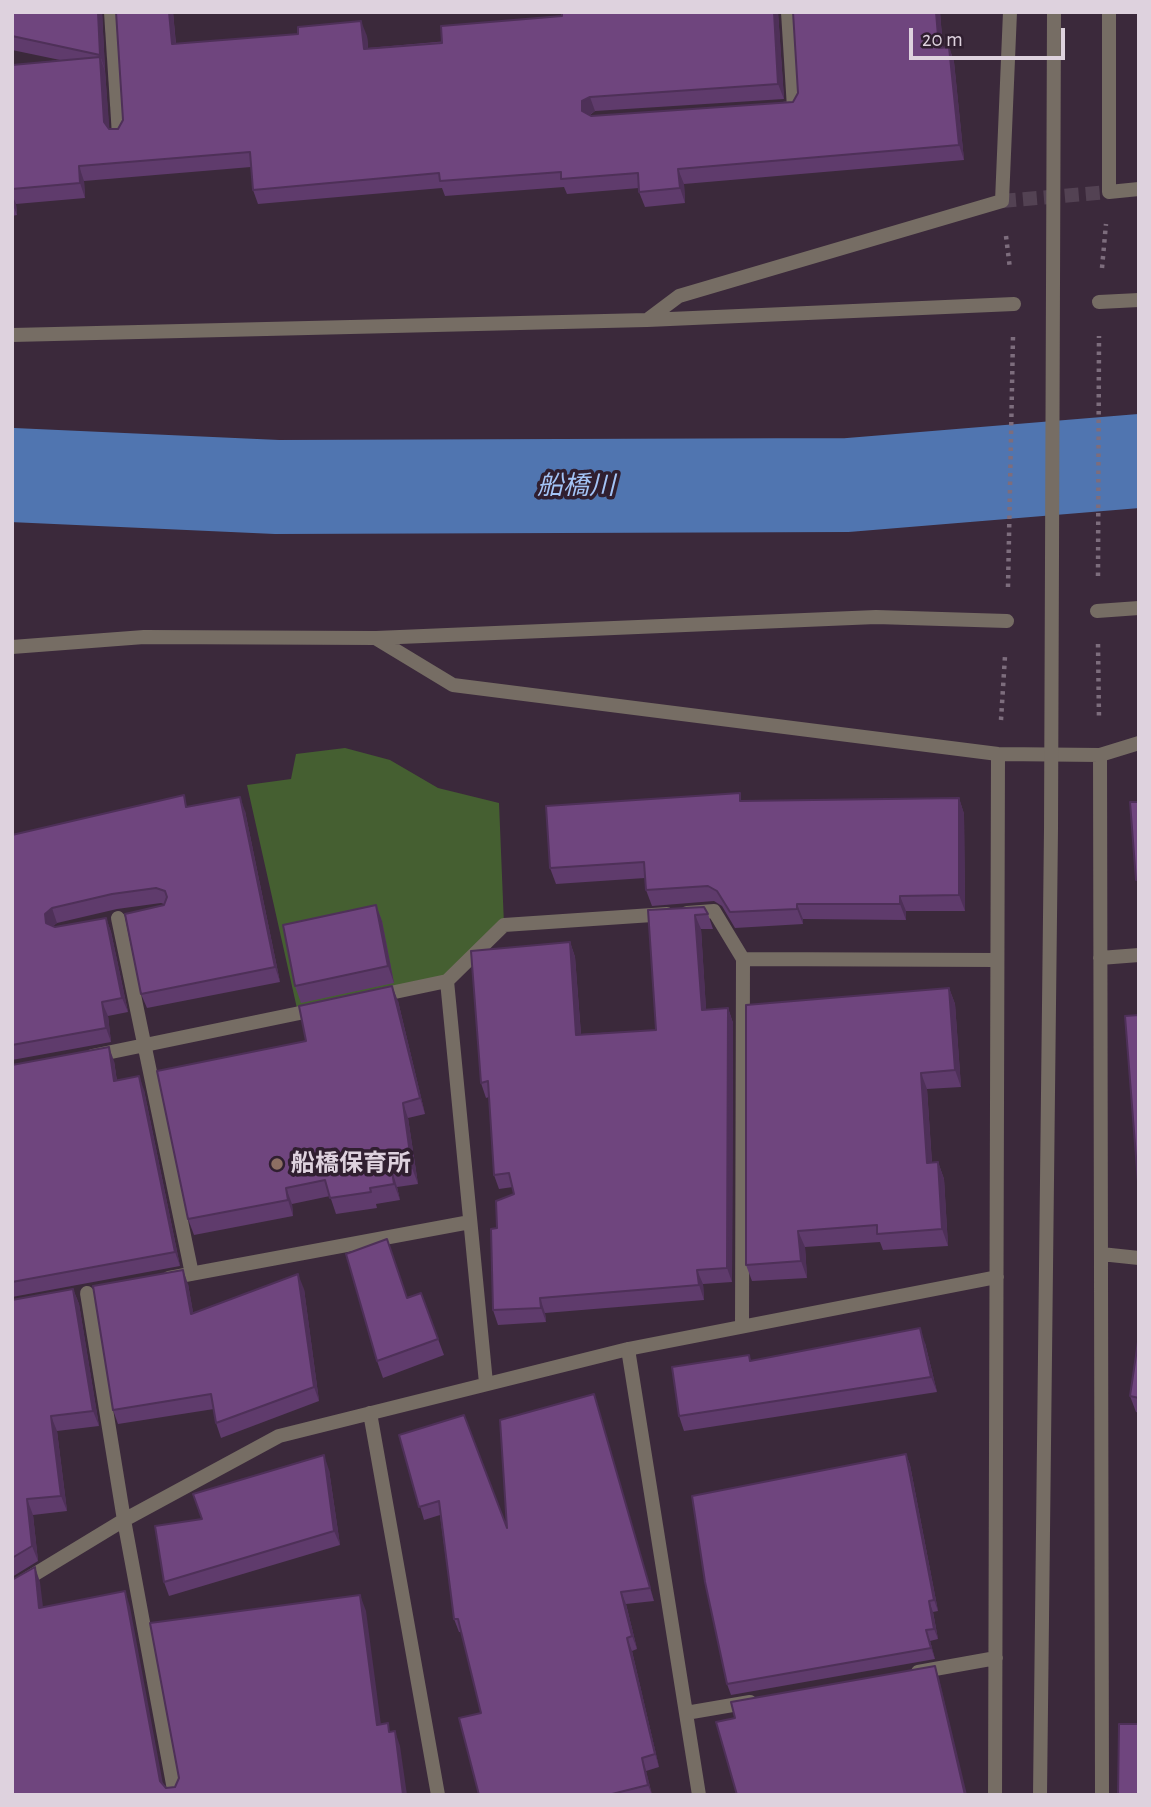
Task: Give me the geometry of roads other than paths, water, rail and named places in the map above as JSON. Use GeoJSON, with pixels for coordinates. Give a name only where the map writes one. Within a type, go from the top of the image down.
{"type":"FeatureCollection","features":[{"type":"Feature","properties":{"kind":"street"},"geometry":{"type":"LineString","coordinates":[[111,12],[119,135]]}},
{"type":"Feature","properties":{"kind":"street"},"geometry":{"type":"LineString","coordinates":[[768,110],[794,108],[788,12]]}},
{"type":"Feature","properties":{"kind":"street"},"geometry":{"type":"LineString","coordinates":[[647,320],[679,296],[1002,201],[1010,12]]}},
{"type":"Feature","properties":{"kind":"street"},"geometry":{"type":"LineString","coordinates":[[1040,1795],[1051,829],[1055,12]]}},
{"type":"Feature","properties":{"kind":"street"},"geometry":{"type":"LineString","coordinates":[[1109,12],[1109,192],[1139,189]]}},
{"type":"Feature","properties":{"kind":"street"},"geometry":{"type":"LineString","coordinates":[[1099,302],[1139,300]]}},
{"type":"Feature","properties":{"kind":"street"},"geometry":{"type":"LineString","coordinates":[[12,335],[647,320],[1014,304]]}},
{"type":"Feature","properties":{"kind":"street"},"geometry":{"type":"LineString","coordinates":[[1097,611],[1139,608]]}},
{"type":"Feature","properties":{"kind":"street"},"geometry":{"type":"LineString","coordinates":[[12,647],[144,637],[376,638],[876,617],[1007,621]]}},
{"type":"Feature","properties":{"kind":"street"},"geometry":{"type":"LineString","coordinates":[[376,638],[453,685],[998,754],[1100,755],[1139,743]]}},
{"type":"Feature","properties":{"kind":"street"},"geometry":{"type":"LineString","coordinates":[[995,1795],[998,754]]}},
{"type":"Feature","properties":{"kind":"street"},"geometry":{"type":"LineString","coordinates":[[1100,755],[1102,1795]]}},
{"type":"Feature","properties":{"kind":"street"},"geometry":{"type":"LineString","coordinates":[[365,999],[447,981],[504,925],[714,911],[743,960],[742,1326]]}},
{"type":"Feature","properties":{"kind":"street"},"geometry":{"type":"LineString","coordinates":[[118,919],[192,1274]]}},
{"type":"Feature","properties":{"kind":"street"},"geometry":{"type":"LineString","coordinates":[[1100,958],[1139,955]]}},
{"type":"Feature","properties":{"kind":"street"},"geometry":{"type":"LineString","coordinates":[[743,960],[998,960]]}},
{"type":"Feature","properties":{"kind":"street"},"geometry":{"type":"LineString","coordinates":[[447,981],[486,1384]]}},
{"type":"Feature","properties":{"kind":"street"},"geometry":{"type":"LineString","coordinates":[[79,1058],[338,1004]]}},
{"type":"Feature","properties":{"kind":"street"},"geometry":{"type":"LineString","coordinates":[[153,1281],[470,1222]]}},
{"type":"Feature","properties":{"kind":"street"},"geometry":{"type":"LineString","coordinates":[[1101,1254],[1139,1258]]}},
{"type":"Feature","properties":{"kind":"street"},"geometry":{"type":"LineString","coordinates":[[12,1588],[124,1520],[279,1436],[628,1349],[997,1277]]}},
{"type":"Feature","properties":{"kind":"street"},"geometry":{"type":"LineString","coordinates":[[87,1293],[124,1520],[176,1795]]}},
{"type":"Feature","properties":{"kind":"street"},"geometry":{"type":"LineString","coordinates":[[628,1349],[699,1795]]}},
{"type":"Feature","properties":{"kind":"street"},"geometry":{"type":"LineString","coordinates":[[370,1413],[438,1795]]}},
{"type":"Feature","properties":{"kind":"street"},"geometry":{"type":"LineString","coordinates":[[901,1675],[996,1658]]}},
{"type":"Feature","properties":{"kind":"street"},"geometry":{"type":"LineString","coordinates":[[686,1713],[767,1699]]}},
{"type":"Feature","properties":{"kind":"waterway","name":"船橋川"},"geometry":{"type":"LineString","coordinates":[[12,475],[277,487],[848,485],[1139,461]]}},
{"type":"Feature","properties":{"kind":"tunnel"},"geometry":{"type":"LineString","coordinates":[[1002,201],[1109,192]]}},
{"type":"Feature","properties":{"kind":"place","name":"船橋保育所"},"geometry":{"type":"Point","coordinates":[277,1164]}}]}
